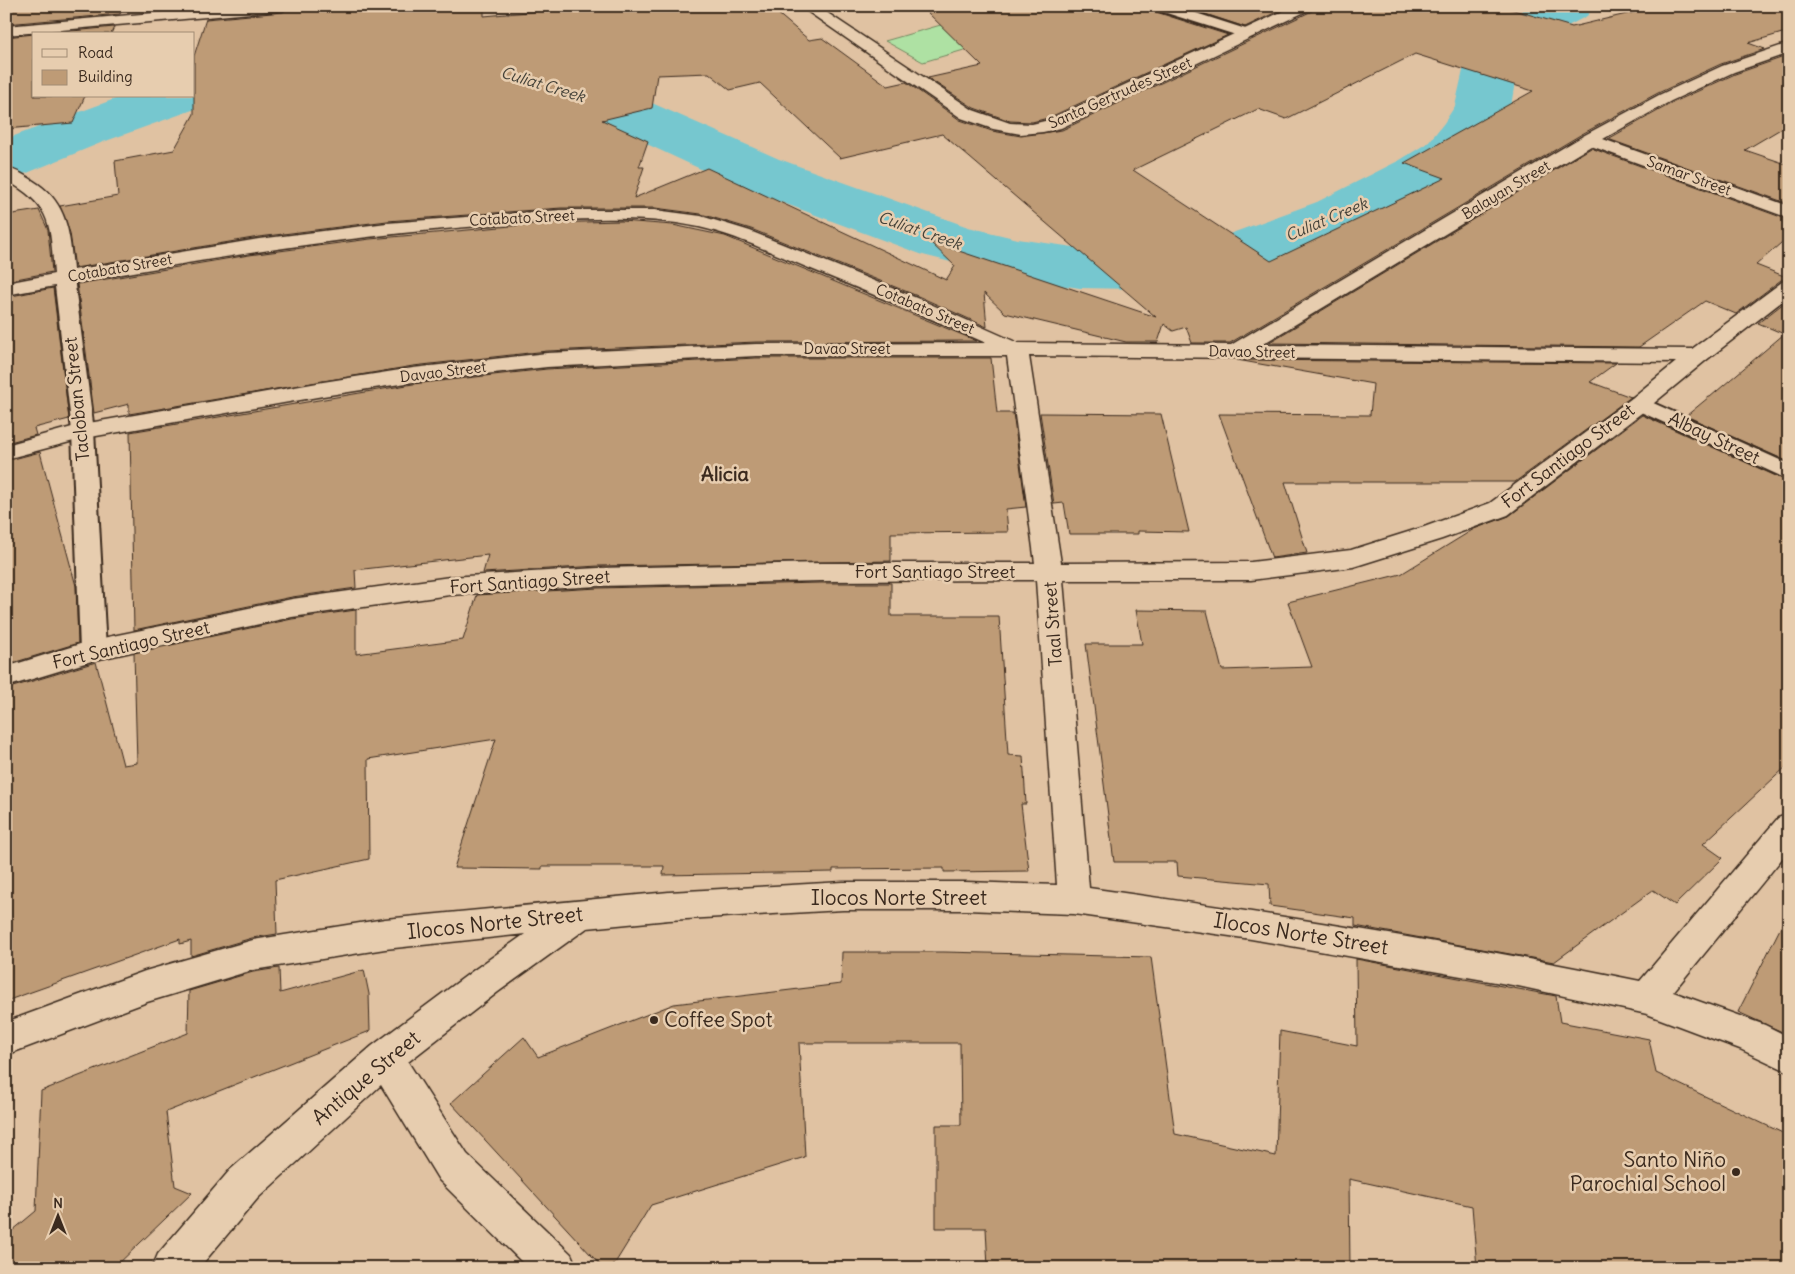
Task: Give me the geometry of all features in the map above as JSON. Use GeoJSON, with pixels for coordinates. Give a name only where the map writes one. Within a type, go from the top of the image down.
{"type":"FeatureCollection","features":[{"type":"Feature","properties":{"kind":"street"},"geometry":{"type":"LineString","coordinates":[[6,31],[283,6]]}},
{"type":"Feature","properties":{"kind":"street","name":"Santa Gertrudes Street"},"geometry":{"type":"LineString","coordinates":[[808,6],[967,114],[995,126],[1012,129],[1043,128],[1055,124],[1306,6]]}},
{"type":"Feature","properties":{"kind":"street","name":"Balayan Street"},"geometry":{"type":"LineString","coordinates":[[1234,352],[1589,140],[1665,98],[1728,70],[1789,48]]}},
{"type":"Feature","properties":{"kind":"street","name":"Samar Street"},"geometry":{"type":"LineString","coordinates":[[1589,140],[1789,212]]}},
{"type":"Feature","properties":{"kind":"street","name":"Tacloban Street"},"geometry":{"type":"LineString","coordinates":[[8,174],[41,193],[53,208],[60,231],[64,278]]}},
{"type":"Feature","properties":{"kind":"street","name":"Cotabato Street"},"geometry":{"type":"LineString","coordinates":[[6,289],[246,246],[457,222],[572,215],[657,216],[700,222],[738,233],[920,305],[1017,349]]}},
{"type":"Feature","properties":{"kind":"street","name":"Fort Santiago Street"},"geometry":{"type":"LineString","coordinates":[[6,677],[93,650],[292,608],[450,586],[598,577],[831,572],[1252,571],[1353,558],[1433,533],[1499,508],[1640,403],[1697,356],[1789,286]]}},
{"type":"Feature","properties":{"kind":"street","name":"Davao Street"},"geometry":{"type":"LineString","coordinates":[[6,452],[82,431],[404,376],[547,360],[756,350],[1017,349],[1697,356]]}},
{"type":"Feature","properties":{"kind":"street","name":"Taal Street"},"geometry":{"type":"LineString","coordinates":[[1017,349],[1049,572],[1074,900]]}},
{"type":"Feature","properties":{"kind":"street"},"geometry":{"type":"LineString","coordinates":[[1647,998],[1789,827]]}},
{"type":"Feature","properties":{"kind":"street","name":"Ilocos Norte Street"},"geometry":{"type":"LineString","coordinates":[[6,1039],[145,987],[253,955],[385,934],[668,906],[843,896],[966,896],[1074,900],[1298,933],[1518,971],[1647,998],[1752,1037],[1789,1054]]}},
{"type":"Feature","properties":{"kind":"street","name":"Antique Street"},"geometry":{"type":"LineString","coordinates":[[172,1268],[244,1184],[385,1058],[486,981],[582,914]]}},
{"type":"Feature","properties":{"kind":"street"},"geometry":{"type":"LineString","coordinates":[[385,1058],[453,1167],[557,1268]]}},
{"type":"Feature","properties":{"kind":"lane"},"geometry":{"type":"LineString","coordinates":[[1159,6],[1247,34]]}},
{"type":"Feature","properties":{"kind":"lane","name":"Tacloban Street"},"geometry":{"type":"LineString","coordinates":[[64,278],[82,431],[93,650]]}},
{"type":"Feature","properties":{"kind":"lane","name":"Albay Street"},"geometry":{"type":"LineString","coordinates":[[1640,403],[1789,473]]}},
{"type":"Feature","properties":{"kind":"green space"},"geometry":{"type":"Polygon","coordinates":[[[965,18],[1005,38],[923,62],[885,41],[965,18]]]}},
{"type":"Feature","properties":{"kind":"building"},"geometry":{"type":"Polygon","coordinates":[[[6,6],[123,6],[120,14],[6,24],[6,6]]]}},
{"type":"Feature","properties":{"kind":"building"},"geometry":{"type":"Polygon","coordinates":[[[292,6],[484,6],[484,16],[594,6],[662,6],[663,10],[715,6],[769,6],[809,40],[822,38],[888,86],[906,82],[960,120],[992,131],[1021,136],[1062,130],[1312,11],[1315,6],[1500,6],[1572,27],[1660,6],[1789,6],[1789,31],[1748,43],[1765,49],[1721,64],[1658,93],[1582,134],[1230,343],[1192,343],[1186,327],[1173,331],[1164,324],[1158,342],[1126,342],[1005,313],[984,293],[987,327],[920,297],[751,229],[701,214],[655,208],[561,208],[387,221],[259,237],[75,268],[70,233],[60,206],[118,196],[115,161],[174,150],[194,114],[195,53],[206,19],[283,12],[292,6]],[[1415,54],[1286,119],[1258,109],[1133,170],[1271,261],[1445,178],[1404,163],[1533,91],[1415,54]],[[709,73],[657,75],[652,108],[602,120],[648,141],[639,167],[644,167],[634,198],[707,168],[946,280],[955,266],[929,241],[1156,317],[942,134],[840,158],[760,83],[730,90],[709,73]]]}},
{"type":"Feature","properties":{"kind":"building"},"geometry":{"type":"Polygon","coordinates":[[[921,6],[1150,6],[1153,11],[1228,35],[1048,118],[1032,122],[1010,121],[974,108],[928,78],[982,66],[921,6]]]}},
{"type":"Feature","properties":{"kind":"building"},"geometry":{"type":"Polygon","coordinates":[[[1181,6],[1289,6],[1245,27],[1181,6]]]}},
{"type":"Feature","properties":{"kind":"building"},"geometry":{"type":"Polygon","coordinates":[[[114,27],[112,32],[62,32],[114,27]]]}},
{"type":"Feature","properties":{"kind":"building"},"geometry":{"type":"Polygon","coordinates":[[[32,34],[32,98],[84,98],[73,123],[6,129],[6,37],[32,34]]]}},
{"type":"Feature","properties":{"kind":"building"},"geometry":{"type":"Polygon","coordinates":[[[1784,57],[1789,58],[1789,124],[1745,150],[1789,165],[1789,204],[1608,139],[1672,103],[1735,74],[1784,57]]]}},
{"type":"Feature","properties":{"kind":"building"},"geometry":{"type":"Polygon","coordinates":[[[1591,148],[1789,220],[1789,236],[1756,265],[1789,278],[1781,280],[1736,314],[1705,301],[1639,347],[1268,343],[1591,148]]]}},
{"type":"Feature","properties":{"kind":"building"},"geometry":{"type":"Polygon","coordinates":[[[39,210],[48,230],[52,272],[6,281],[6,215],[39,210]]]}},
{"type":"Feature","properties":{"kind":"building"},"geometry":{"type":"Polygon","coordinates":[[[622,221],[673,225],[725,236],[977,341],[756,342],[547,351],[413,366],[129,414],[129,404],[94,413],[77,284],[249,255],[370,239],[544,223],[622,221]]]}},
{"type":"Feature","properties":{"kind":"building"},"geometry":{"type":"Polygon","coordinates":[[[53,288],[69,419],[34,428],[36,435],[6,443],[6,297],[53,288]]]}},
{"type":"Feature","properties":{"kind":"building"},"geometry":{"type":"Polygon","coordinates":[[[1789,299],[1789,462],[1686,416],[1784,334],[1758,323],[1789,299]]]}},
{"type":"Feature","properties":{"kind":"building"},"geometry":{"type":"Polygon","coordinates":[[[756,358],[991,358],[997,413],[1013,413],[1026,507],[1006,509],[1008,532],[891,533],[891,561],[598,566],[483,573],[488,555],[355,570],[356,588],[292,597],[134,630],[130,432],[413,384],[547,369],[756,358]]]}},
{"type":"Feature","properties":{"kind":"building"},"geometry":{"type":"Polygon","coordinates":[[[1237,360],[1616,363],[1590,382],[1631,397],[1515,482],[1285,482],[1307,553],[1272,558],[1219,414],[1370,415],[1373,384],[1237,360]]]}},
{"type":"Feature","properties":{"kind":"building"},"geometry":{"type":"Polygon","coordinates":[[[1040,413],[1161,414],[1189,532],[1138,531],[1138,534],[1069,534],[1064,503],[1054,504],[1040,413]]]}},
{"type":"Feature","properties":{"kind":"building"},"geometry":{"type":"Polygon","coordinates":[[[1642,415],[1789,482],[1789,764],[1703,844],[1723,858],[1675,905],[1653,890],[1554,962],[1355,926],[1355,918],[1270,906],[1269,884],[1178,876],[1177,862],[1114,862],[1086,644],[1142,644],[1136,610],[1207,611],[1222,670],[1312,667],[1288,602],[1401,574],[1474,529],[1509,516],[1642,415]]]}},
{"type":"Feature","properties":{"kind":"building"},"geometry":{"type":"Polygon","coordinates":[[[40,452],[76,586],[78,643],[6,665],[6,461],[40,452]]]}},
{"type":"Feature","properties":{"kind":"building"},"geometry":{"type":"Polygon","coordinates":[[[891,583],[891,616],[999,616],[1008,755],[1023,756],[1026,804],[1021,804],[1029,871],[944,872],[944,868],[833,869],[833,872],[663,875],[664,866],[542,866],[542,869],[454,868],[496,739],[368,759],[369,859],[275,880],[277,934],[252,938],[191,956],[191,941],[180,944],[180,939],[6,1001],[6,689],[96,662],[123,765],[137,763],[134,653],[292,619],[356,610],[356,654],[463,640],[477,595],[598,588],[891,583]]]}},
{"type":"Feature","properties":{"kind":"building"},"geometry":{"type":"Polygon","coordinates":[[[1789,911],[1789,1035],[1738,1012],[1789,911]]]}},
{"type":"Feature","properties":{"kind":"building"},"geometry":{"type":"Polygon","coordinates":[[[842,952],[944,952],[1151,957],[1175,1134],[1276,1156],[1280,1031],[1357,1046],[1356,959],[1556,996],[1560,1022],[1649,1039],[1656,1073],[1789,1136],[1789,1268],[1477,1268],[1472,1206],[1349,1179],[1350,1268],[988,1268],[986,1228],[936,1228],[936,1125],[961,1125],[960,1043],[799,1043],[805,1157],[651,1205],[612,1268],[603,1268],[451,1103],[524,1037],[538,1057],[674,1004],[841,984],[842,952]]]}},
{"type":"Feature","properties":{"kind":"building"},"geometry":{"type":"Polygon","coordinates":[[[279,968],[280,993],[364,970],[369,994],[370,1031],[166,1112],[175,1186],[192,1193],[114,1268],[6,1268],[6,1236],[36,1211],[41,1091],[188,1033],[189,991],[253,972],[279,968]]]}},
{"type":"Feature","properties":{"kind":"waterway","name":"Culiat Creek"},"geometry":{"type":"LineString","coordinates":[[506,72],[553,84],[600,101],[757,172],[946,241],[1018,259],[1080,268],[1138,269],[1211,263],[1340,216],[1422,173],[1450,155],[1468,131],[1483,106],[1491,66],[1523,33],[1542,19],[1570,6]]}},
{"type":"Feature","properties":{"kind":"waterway","name":"Culiat Creek"},"geometry":{"type":"LineString","coordinates":[[6,160],[82,130],[172,98]]}},
{"type":"Feature","properties":{"kind":"place","name":"Coffee Spot"},"geometry":{"type":"Point","coordinates":[654,1020]}},
{"type":"Feature","properties":{"kind":"place","name":"Santo Niño Parochial School"},"geometry":{"type":"Point","coordinates":[1736,1172]}},
{"type":"Feature","properties":{"kind":"district","name":"Alicia"},"geometry":{"type":"Point","coordinates":[725,474]}}]}
